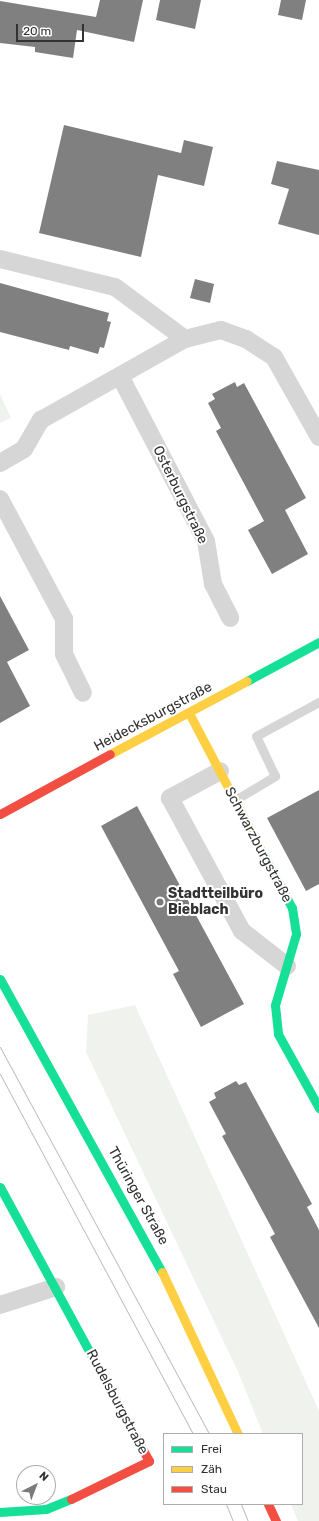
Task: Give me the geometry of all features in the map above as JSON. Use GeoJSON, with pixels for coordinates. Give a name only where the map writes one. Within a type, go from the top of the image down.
{"type":"FeatureCollection","features":[{"type":"Feature","properties":{"kind":"street"},"geometry":{"type":"LineString","coordinates":[[0,259],[115,287],[185,339]]}},
{"type":"Feature","properties":{"kind":"street"},"geometry":{"type":"LineString","coordinates":[[0,463],[24,449],[41,420],[185,339],[221,330],[246,339],[274,357],[319,437]]}},
{"type":"Feature","properties":{"kind":"street","name":"Osterburgstraße"},"geometry":{"type":"LineString","coordinates":[[120,376],[206,542],[213,584],[230,618]]}},
{"type":"Feature","properties":{"kind":"street"},"geometry":{"type":"LineString","coordinates":[[0,499],[64,618],[64,654],[83,693]]}},
{"type":"Feature","properties":{"kind":"street","name":"Heidecksburgstraße"},"geometry":{"type":"LineString","coordinates":[[0,814],[319,642]]}},
{"type":"Feature","properties":{"kind":"street","name":"Schwarzburgstraße"},"geometry":{"type":"LineString","coordinates":[[189,713],[292,908],[296,934],[276,1005],[278,1034],[319,1108]]}},
{"type":"Feature","properties":{"kind":"street","name":"Schwarzburgstraße"},"geometry":{"type":"LineString","coordinates":[[220,771],[170,798],[242,931],[287,966]]}},
{"type":"Feature","properties":{"kind":"street","name":"Thüringer Straße"},"geometry":{"type":"LineString","coordinates":[[0,979],[137,1221],[210,1368],[238,1433]]}},
{"type":"Feature","properties":{"kind":"street","name":"Rudelsburgstraße"},"geometry":{"type":"LineString","coordinates":[[0,1187],[56,1287],[149,1461],[88,1493],[46,1509],[0,1512]]}},
{"type":"Feature","properties":{"kind":"street"},"geometry":{"type":"LineString","coordinates":[[0,1305],[56,1287]]}},
{"type":"Feature","properties":{"kind":"street"},"geometry":{"type":"LineString","coordinates":[[268,1505],[276,1521]]}},
{"type":"Feature","properties":{"kind":"lane"},"geometry":{"type":"LineString","coordinates":[[235,800],[275,776],[256,736],[319,702]]}},
{"type":"Feature","properties":{"kind":"shaded area"},"geometry":{"type":"Polygon","coordinates":[[[0,394],[11,418],[0,423],[0,394]]]}},
{"type":"Feature","properties":{"kind":"shaded area"},"geometry":{"type":"Polygon","coordinates":[[[135,1005],[319,1411],[319,1521],[298,1521],[291,1505],[303,1505],[303,1433],[263,1433],[239,1374],[86,1052],[88,1015],[135,1005]]]}},
{"type":"Feature","properties":{"kind":"building"},"geometry":{"type":"Polygon","coordinates":[[[100,0],[143,0],[134,42],[77,30],[73,58],[35,52],[35,47],[0,43],[0,1],[96,17],[100,0]]]}},
{"type":"Feature","properties":{"kind":"building"},"geometry":{"type":"Polygon","coordinates":[[[160,0],[201,0],[195,29],[156,20],[160,0]]]}},
{"type":"Feature","properties":{"kind":"building"},"geometry":{"type":"Polygon","coordinates":[[[281,0],[306,0],[302,20],[278,15],[281,0]]]}},
{"type":"Feature","properties":{"kind":"building"},"geometry":{"type":"Polygon","coordinates":[[[64,125],[181,153],[184,140],[213,147],[204,186],[158,175],[141,257],[39,233],[64,125]]]}},
{"type":"Feature","properties":{"kind":"building"},"geometry":{"type":"Polygon","coordinates":[[[277,161],[319,170],[319,235],[278,224],[289,189],[271,184],[277,161]]]}},
{"type":"Feature","properties":{"kind":"building"},"geometry":{"type":"Polygon","coordinates":[[[195,279],[214,284],[210,303],[190,298],[195,279]]]}},
{"type":"Feature","properties":{"kind":"building"},"geometry":{"type":"Polygon","coordinates":[[[0,283],[109,313],[107,321],[111,322],[104,348],[100,347],[98,354],[70,346],[69,350],[0,332],[0,283]]]}},
{"type":"Feature","properties":{"kind":"building"},"geometry":{"type":"Polygon","coordinates":[[[235,382],[237,387],[244,383],[306,498],[285,510],[308,554],[272,574],[248,530],[264,521],[216,431],[221,428],[208,403],[215,399],[212,394],[235,382]]]}},
{"type":"Feature","properties":{"kind":"building"},"geometry":{"type":"Polygon","coordinates":[[[0,596],[29,650],[7,662],[30,706],[0,723],[0,596]]]}},
{"type":"Feature","properties":{"kind":"building"},"geometry":{"type":"Polygon","coordinates":[[[319,790],[319,884],[306,891],[267,818],[319,790]]]}},
{"type":"Feature","properties":{"kind":"building"},"geometry":{"type":"Polygon","coordinates":[[[137,806],[244,1004],[201,1027],[173,974],[179,971],[101,826],[137,806]]]}},
{"type":"Feature","properties":{"kind":"building"},"geometry":{"type":"Polygon","coordinates":[[[236,1081],[239,1085],[246,1082],[312,1204],[307,1207],[319,1230],[319,1328],[270,1237],[275,1234],[222,1136],[226,1134],[209,1102],[216,1098],[214,1093],[236,1081]]]}},
{"type":"Feature","properties":{"kind":"tram line"},"geometry":{"type":"LineString","coordinates":[[0,1047],[208,1433]]}},
{"type":"Feature","properties":{"kind":"tram line"},"geometry":{"type":"LineString","coordinates":[[0,1074],[192,1433]]}},
{"type":"Feature","properties":{"kind":"tram line"},"geometry":{"type":"LineString","coordinates":[[226,1505],[233,1521]]}},
{"type":"Feature","properties":{"kind":"tram line"},"geometry":{"type":"LineString","coordinates":[[241,1505],[248,1521]]}},
{"type":"Feature","properties":{"kind":"traffic: fast"},"geometry":{"type":"LineString","coordinates":[[247,681],[319,642]]}},
{"type":"Feature","properties":{"kind":"traffic: fast"},"geometry":{"type":"LineString","coordinates":[[261,850],[292,908],[296,934],[275,1005],[278,1034],[319,1108]]}},
{"type":"Feature","properties":{"kind":"traffic: fast"},"geometry":{"type":"LineString","coordinates":[[0,979],[162,1272]]}},
{"type":"Feature","properties":{"kind":"traffic: fast"},"geometry":{"type":"LineString","coordinates":[[0,1187],[127,1421]]}},
{"type":"Feature","properties":{"kind":"traffic: fast"},"geometry":{"type":"LineString","coordinates":[[0,1512],[46,1509],[71,1499]]}},
{"type":"Feature","properties":{"kind":"traffic: slow"},"geometry":{"type":"LineString","coordinates":[[110,754],[247,681]]}},
{"type":"Feature","properties":{"kind":"traffic: slow"},"geometry":{"type":"LineString","coordinates":[[189,713],[261,850]]}},
{"type":"Feature","properties":{"kind":"traffic: slow"},"geometry":{"type":"LineString","coordinates":[[162,1272],[238,1433]]}},
{"type":"Feature","properties":{"kind":"traffic: jam"},"geometry":{"type":"LineString","coordinates":[[0,814],[110,754]]}},
{"type":"Feature","properties":{"kind":"traffic: jam"},"geometry":{"type":"LineString","coordinates":[[71,1499],[149,1461],[127,1421]]}},
{"type":"Feature","properties":{"kind":"traffic: jam"},"geometry":{"type":"LineString","coordinates":[[268,1505],[276,1521]]}},
{"type":"Feature","properties":{"kind":"place","name":"Stadtteilbüro Bieblach"},"geometry":{"type":"Point","coordinates":[160,902]}}]}
